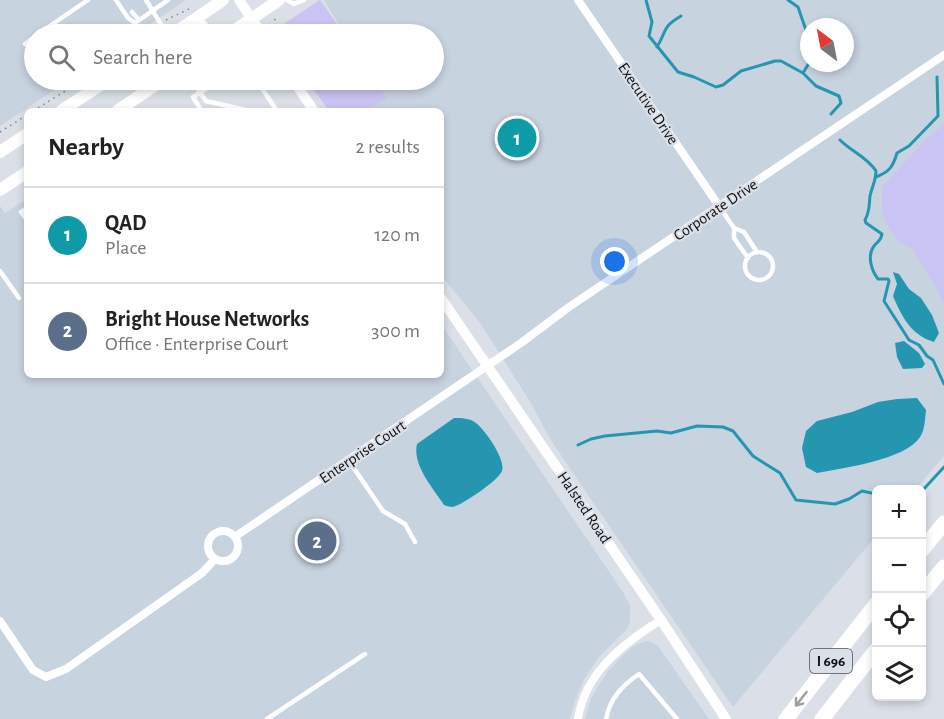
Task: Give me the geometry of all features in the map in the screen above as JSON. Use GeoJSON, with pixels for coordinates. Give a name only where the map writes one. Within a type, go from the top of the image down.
{"type":"FeatureCollection","features":[{"type":"Feature","properties":{"kind":"highway"},"geometry":{"type":"LineString","coordinates":[[926,544],[944,524]]}},
{"type":"Feature","properties":{"kind":"highway"},"geometry":{"type":"LineString","coordinates":[[922,593],[944,567]]}},
{"type":"Feature","properties":{"kind":"highway","name":"I 696"},"geometry":{"type":"LineString","coordinates":[[786,719],[872,609]]}},
{"type":"Feature","properties":{"kind":"highway","name":"I 696"},"geometry":{"type":"LineString","coordinates":[[822,719],[872,655]]}},
{"type":"Feature","properties":{"kind":"main road"},"geometry":{"type":"LineString","coordinates":[[188,24],[223,0]]}},
{"type":"Feature","properties":{"kind":"main road"},"geometry":{"type":"LineString","coordinates":[[244,24],[279,0]]}},
{"type":"Feature","properties":{"kind":"main road"},"geometry":{"type":"LineString","coordinates":[[194,20],[199,24]]}},
{"type":"Feature","properties":{"kind":"main road"},"geometry":{"type":"LineString","coordinates":[[66,108],[93,90]]}},
{"type":"Feature","properties":{"kind":"main road"},"geometry":{"type":"LineString","coordinates":[[121,108],[148,90]]}},
{"type":"Feature","properties":{"kind":"main road"},"geometry":{"type":"LineString","coordinates":[[0,152],[24,136]]}},
{"type":"Feature","properties":{"kind":"main road"},"geometry":{"type":"LineString","coordinates":[[0,190],[24,174]]}},
{"type":"Feature","properties":{"kind":"street"},"geometry":{"type":"LineString","coordinates":[[239,0],[258,24]]}},
{"type":"Feature","properties":{"kind":"street","name":"Executive Drive"},"geometry":{"type":"LineString","coordinates":[[578,0],[719,206]]}},
{"type":"Feature","properties":{"kind":"street","name":"Corporate Drive"},"geometry":{"type":"LineString","coordinates":[[488,366],[568,307],[944,55]]}},
{"type":"Feature","properties":{"kind":"street"},"geometry":{"type":"LineString","coordinates":[[299,90],[312,108]]}},
{"type":"Feature","properties":{"kind":"street","name":"Halsted Road"},"geometry":{"type":"LineString","coordinates":[[444,302],[724,716]]}},
{"type":"Feature","properties":{"kind":"street","name":"Enterprise Court"},"geometry":{"type":"LineString","coordinates":[[236,536],[488,366]]}},
{"type":"Feature","properties":{"kind":"street"},"geometry":{"type":"LineString","coordinates":[[220,531],[231,532],[236,536],[238,542],[237,554],[227,561],[215,559],[208,549],[210,537],[220,531]]}},
{"type":"Feature","properties":{"kind":"street"},"geometry":{"type":"LineString","coordinates":[[0,621],[33,670],[46,677],[66,669],[202,573],[215,559]]}},
{"type":"Feature","properties":{"kind":"street"},"geometry":{"type":"LineString","coordinates":[[578,719],[587,693],[605,663],[622,647],[661,620]]}},
{"type":"Feature","properties":{"kind":"lane"},"geometry":{"type":"LineString","coordinates":[[53,24],[88,0]]}},
{"type":"Feature","properties":{"kind":"lane"},"geometry":{"type":"LineString","coordinates":[[116,0],[131,21],[135,23],[168,0]]}},
{"type":"Feature","properties":{"kind":"lane"},"geometry":{"type":"LineString","coordinates":[[146,0],[159,22]]}},
{"type":"Feature","properties":{"kind":"lane"},"geometry":{"type":"LineString","coordinates":[[287,0],[294,4],[304,0]]}},
{"type":"Feature","properties":{"kind":"lane"},"geometry":{"type":"LineString","coordinates":[[132,12],[140,20]]}},
{"type":"Feature","properties":{"kind":"lane"},"geometry":{"type":"LineString","coordinates":[[198,90],[206,101],[237,108]]}},
{"type":"Feature","properties":{"kind":"lane"},"geometry":{"type":"LineString","coordinates":[[200,108],[193,97],[205,90]]}},
{"type":"Feature","properties":{"kind":"lane"},"geometry":{"type":"LineString","coordinates":[[263,90],[275,108]]}},
{"type":"Feature","properties":{"kind":"lane"},"geometry":{"type":"LineString","coordinates":[[719,206],[734,228],[744,232],[757,252]]}},
{"type":"Feature","properties":{"kind":"lane"},"geometry":{"type":"LineString","coordinates":[[734,228],[734,238],[748,258]]}},
{"type":"Feature","properties":{"kind":"lane"},"geometry":{"type":"LineString","coordinates":[[757,252],[763,252],[771,258],[773,269],[767,278],[756,280],[751,278],[745,268],[748,258],[757,252]]}},
{"type":"Feature","properties":{"kind":"lane"},"geometry":{"type":"LineString","coordinates":[[0,271],[19,298]]}},
{"type":"Feature","properties":{"kind":"lane"},"geometry":{"type":"LineString","coordinates":[[349,461],[383,511],[405,525],[415,542]]}},
{"type":"Feature","properties":{"kind":"lane"},"geometry":{"type":"LineString","coordinates":[[267,719],[365,654]]}},
{"type":"Feature","properties":{"kind":"lane"},"geometry":{"type":"LineString","coordinates":[[606,719],[611,702],[619,690],[639,674],[676,719]]}},
{"type":"Feature","properties":{"kind":"path"},"geometry":{"type":"LineString","coordinates":[[156,24],[194,7]]}},
{"type":"Feature","properties":{"kind":"path"},"geometry":{"type":"LineString","coordinates":[[38,108],[67,90]]}},
{"type":"Feature","properties":{"kind":"path"},"geometry":{"type":"LineString","coordinates":[[0,132],[24,117]]}},
{"type":"Feature","properties":{"kind":"shaded area"},"geometry":{"type":"Polygon","coordinates":[[[0,0],[186,0],[151,24],[24,24],[24,90],[54,90],[0,126],[0,0]]]}},
{"type":"Feature","properties":{"kind":"shaded area"},"geometry":{"type":"Polygon","coordinates":[[[320,0],[337,24],[283,24],[320,0]]]}},
{"type":"Feature","properties":{"kind":"shaded area"},"geometry":{"type":"Polygon","coordinates":[[[324,0],[944,0],[944,456],[919,485],[872,485],[872,541],[733,707],[550,439],[531,403],[480,323],[444,279],[444,108],[371,108],[386,98],[381,90],[444,90],[444,24],[338,24],[324,0]]]}},
{"type":"Feature","properties":{"kind":"shaded area"},"geometry":{"type":"Polygon","coordinates":[[[314,90],[381,90],[387,98],[372,108],[327,108],[314,90]]]}},
{"type":"Feature","properties":{"kind":"shaded area"},"geometry":{"type":"Polygon","coordinates":[[[944,124],[944,306],[940,294],[913,249],[899,242],[885,221],[882,208],[882,187],[925,140],[944,124]]]}},
{"type":"Feature","properties":{"kind":"shaded area"},"geometry":{"type":"Polygon","coordinates":[[[24,201],[24,378],[444,378],[444,328],[623,592],[630,606],[630,622],[627,629],[598,658],[584,680],[570,719],[0,719],[0,206],[5,213],[24,201]]]}},
{"type":"Feature","properties":{"kind":"shaded area"},"geometry":{"type":"Polygon","coordinates":[[[646,641],[658,646],[709,719],[585,719],[591,698],[608,671],[635,645],[646,641]]]}},
{"type":"Feature","properties":{"kind":"water"},"geometry":{"type":"Polygon","coordinates":[[[893,272],[899,274],[909,289],[921,298],[932,315],[939,333],[934,342],[919,335],[904,318],[893,296],[897,284],[893,272]]]}},
{"type":"Feature","properties":{"kind":"water"},"geometry":{"type":"Polygon","coordinates":[[[904,341],[919,353],[925,364],[922,368],[903,369],[897,357],[895,343],[904,341]]]}},
{"type":"Feature","properties":{"kind":"water"},"geometry":{"type":"Polygon","coordinates":[[[917,398],[926,410],[922,434],[912,445],[901,452],[873,462],[817,473],[806,467],[802,448],[806,431],[817,421],[852,412],[878,402],[917,398]]]}},
{"type":"Feature","properties":{"kind":"water"},"geometry":{"type":"Polygon","coordinates":[[[454,418],[471,420],[480,427],[490,439],[501,460],[502,471],[488,486],[453,507],[444,505],[429,484],[420,468],[416,452],[417,444],[454,418]]]}},
{"type":"Feature","properties":{"kind":"waterway"},"geometry":{"type":"LineString","coordinates":[[646,0],[652,22],[649,36],[678,72],[716,87],[723,85],[741,71],[781,61],[803,73],[816,86],[839,96],[841,103],[831,114]]}},
{"type":"Feature","properties":{"kind":"waterway"},"geometry":{"type":"LineString","coordinates":[[788,0],[798,7],[802,18]]}},
{"type":"Feature","properties":{"kind":"waterway"},"geometry":{"type":"LineString","coordinates":[[657,47],[668,26],[681,16]]}},
{"type":"Feature","properties":{"kind":"waterway"},"geometry":{"type":"LineString","coordinates":[[876,177],[890,168],[897,153],[909,146],[938,116],[937,77]]}},
{"type":"Feature","properties":{"kind":"waterway"},"geometry":{"type":"LineString","coordinates":[[840,140],[876,171],[869,211],[865,220],[882,234],[870,258],[873,271],[878,279],[889,281],[884,301],[909,340],[919,345],[933,360],[944,384]]}},
{"type":"Feature","properties":{"kind":"waterway"},"geometry":{"type":"LineString","coordinates":[[578,445],[605,436],[657,431],[671,433],[697,426],[723,427],[733,431],[753,456],[780,473],[796,500],[835,504],[862,491],[872,493]]}},
{"type":"Feature","properties":{"kind":"waterway"},"geometry":{"type":"LineString","coordinates":[[926,487],[944,467]]}},
{"type":"Feature","properties":{"kind":"place","name":"QAD"},"geometry":{"type":"Point","coordinates":[517,138]}},
{"type":"Feature","properties":{"kind":"place","name":"Bright House Networks"},"geometry":{"type":"Point","coordinates":[317,541]}}]}
